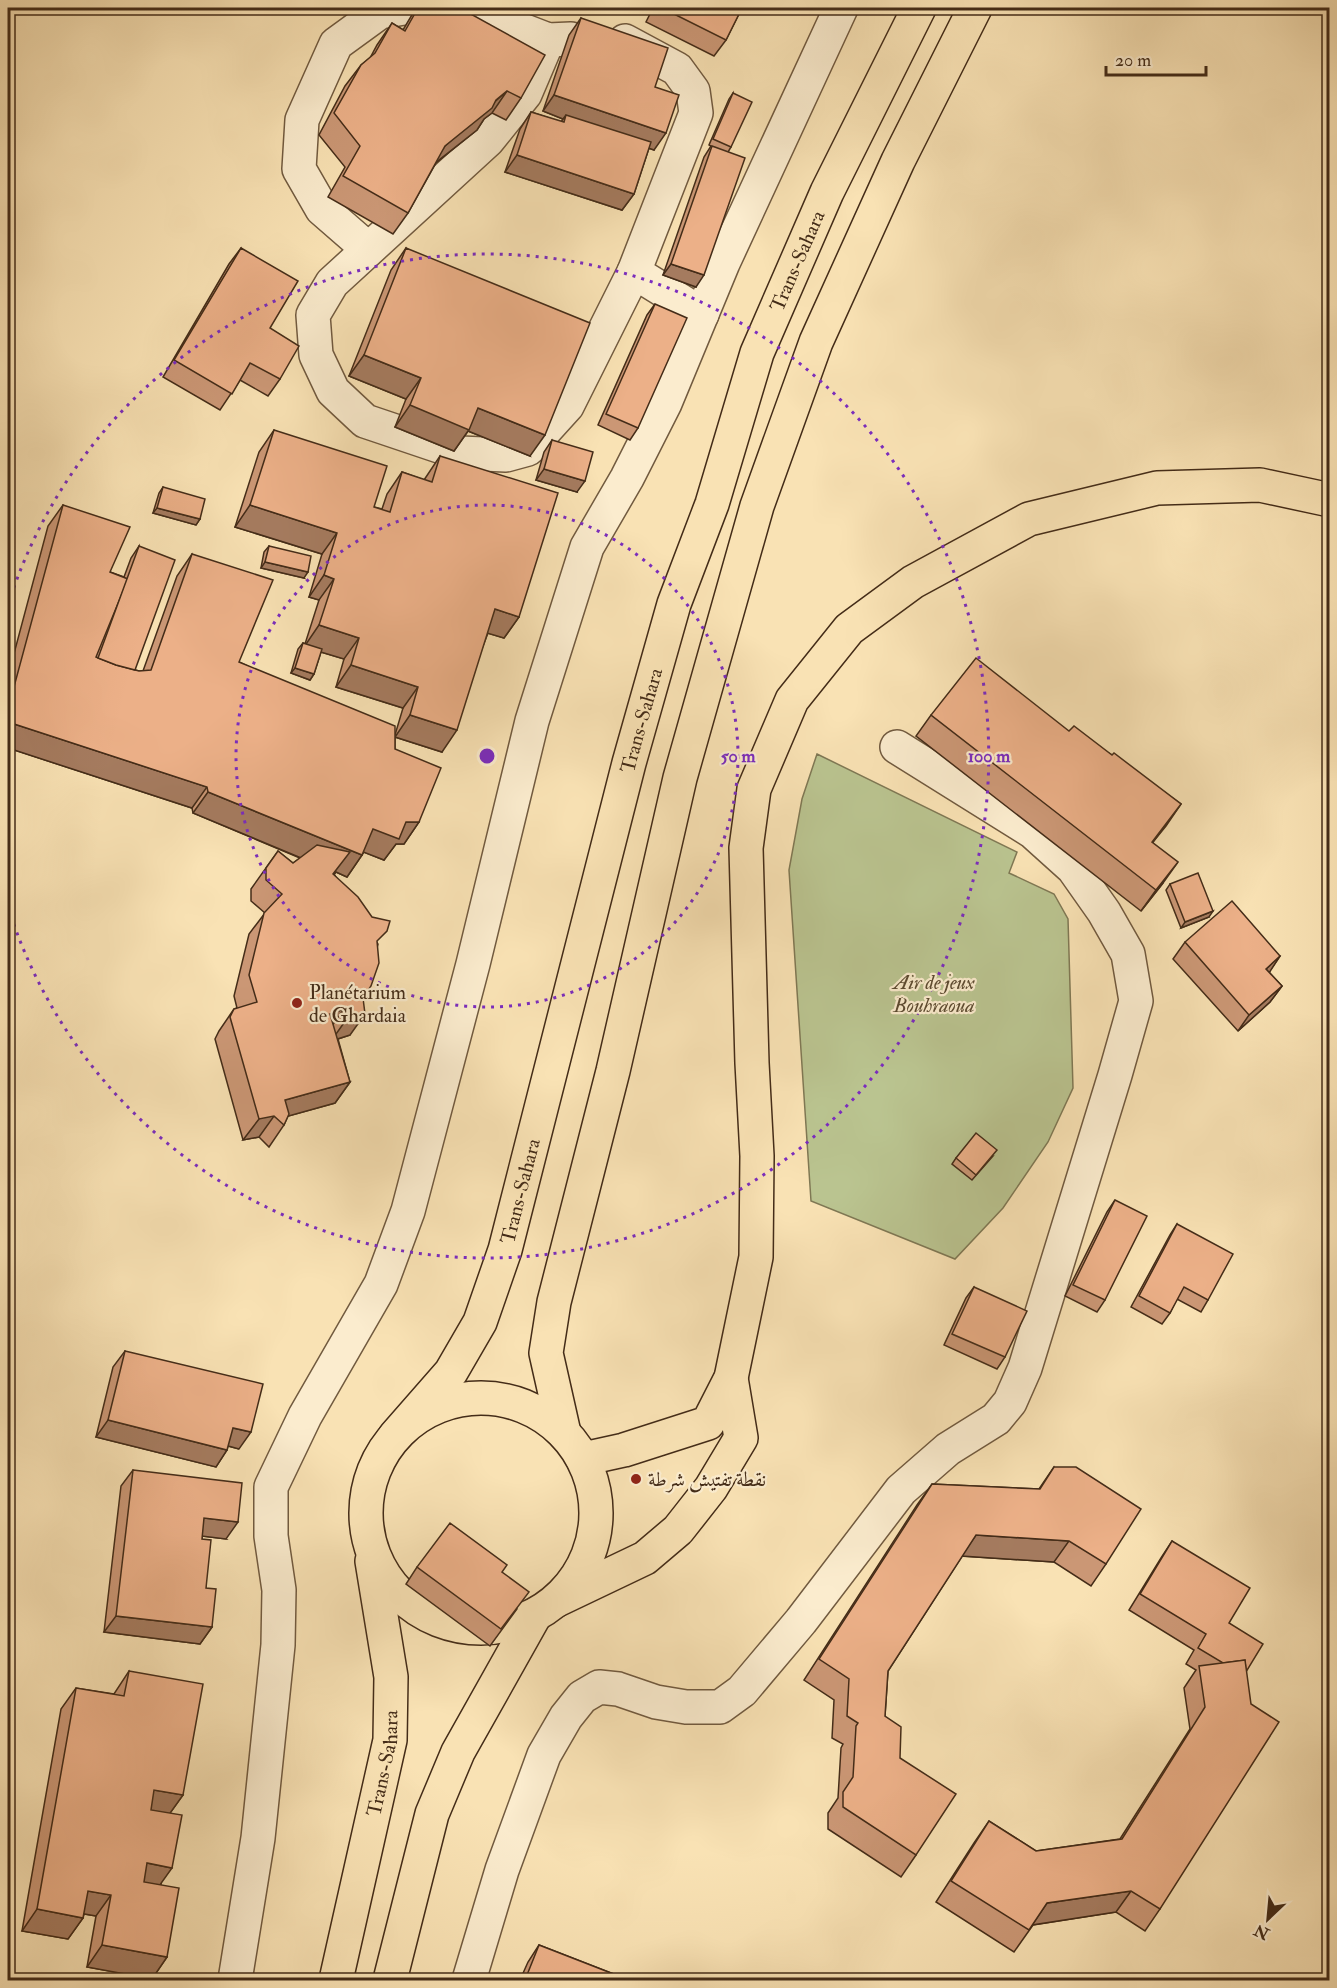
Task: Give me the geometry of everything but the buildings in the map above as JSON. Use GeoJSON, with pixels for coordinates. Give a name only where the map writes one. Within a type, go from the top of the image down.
{"type":"FeatureCollection","features":[{"type":"Feature","properties":{"kind":"main road","name":"Trans-Sahara"},"geometry":{"type":"LineString","coordinates":[[336,1980],[390,1740],[391,1677],[365,1506],[374,1468],[395,1436],[452,1372],[480,1322],[505,1250],[623,786],[674,604],[712,504],[757,353],[827,192],[919,8]]}},
{"type":"Feature","properties":{"kind":"main road"},"geometry":{"type":"LineString","coordinates":[[564,1433],[546,1353],[554,1302],[613,1071],[680,778],[757,506],[816,342],[898,161],[975,8]]}},
{"type":"Feature","properties":{"kind":"main road"},"geometry":{"type":"LineString","coordinates":[[583,1459],[634,1447],[708,1423],[731,1378],[756,1257],[757,1156],[746,848],[754,789],[792,700],[849,629],[914,582],[1029,519],[1157,488],[1260,485],[1329,500]]}},
{"type":"Feature","properties":{"kind":"main road"},"geometry":{"type":"LineString","coordinates":[[369,1544],[384,1575],[406,1601],[436,1619],[469,1628],[503,1626],[546,1607],[645,1558],[678,1530],[711,1488],[741,1438],[731,1378]]}},
{"type":"Feature","properties":{"kind":"main road"},"geometry":{"type":"LineString","coordinates":[[390,1980],[432,1814],[458,1752],[546,1607],[575,1580],[590,1552],[596,1521],[594,1489],[583,1459],[564,1433],[533,1411],[498,1399],[460,1400],[424,1413],[395,1436]]}},
{"type":"Feature","properties":{"kind":"street"},"geometry":{"type":"LineString","coordinates":[[368,249],[322,209],[299,169],[302,120],[336,44],[380,12],[404,8]]}},
{"type":"Feature","properties":{"kind":"street"},"geometry":{"type":"LineString","coordinates":[[449,8],[486,16],[548,40],[618,37],[677,69],[693,91],[696,113],[634,272],[567,405],[528,448],[506,455],[460,453],[365,421],[333,391],[316,355],[313,315],[332,283],[488,140],[525,94],[548,40]]}},
{"type":"Feature","properties":{"kind":"street"},"geometry":{"type":"LineString","coordinates":[[235,1980],[258,1838],[278,1645],[279,1590],[271,1536],[271,1487],[305,1416],[381,1284],[408,1211],[473,964],[532,721],[587,546],[627,478],[665,404],[723,262],[841,8]]}},
{"type":"Feature","properties":{"kind":"street"},"geometry":{"type":"LineString","coordinates":[[634,272],[702,314]]}},
{"type":"Feature","properties":{"kind":"street"},"geometry":{"type":"LineString","coordinates":[[469,1980],[502,1870],[544,1755],[566,1717],[582,1697],[599,1687],[618,1689],[656,1702],[686,1707],[720,1707],[742,1691],[801,1621],[901,1490],[948,1449],[996,1419],[1010,1402],[1025,1368],[1136,1001],[1128,954],[1104,912],[1073,868],[1033,832],[897,747]]}},
{"type":"Feature","properties":{"kind":"green space","name":"Air de jeux Bouhraoua"},"geometry":{"type":"Polygon","coordinates":[[[817,754],[1017,852],[1009,873],[1054,894],[1068,919],[1073,1088],[1048,1142],[1003,1208],[955,1259],[811,1201],[789,870],[802,799],[817,754]]]}},
{"type":"Feature","properties":{"kind":"place","name":"Planétarium de Ghardaia"},"geometry":{"type":"Point","coordinates":[297,1003]}},
{"type":"Feature","properties":{"kind":"place","name":"نقطة تفتيش شرطة"},"geometry":{"type":"Point","coordinates":[636,1479]}}]}
